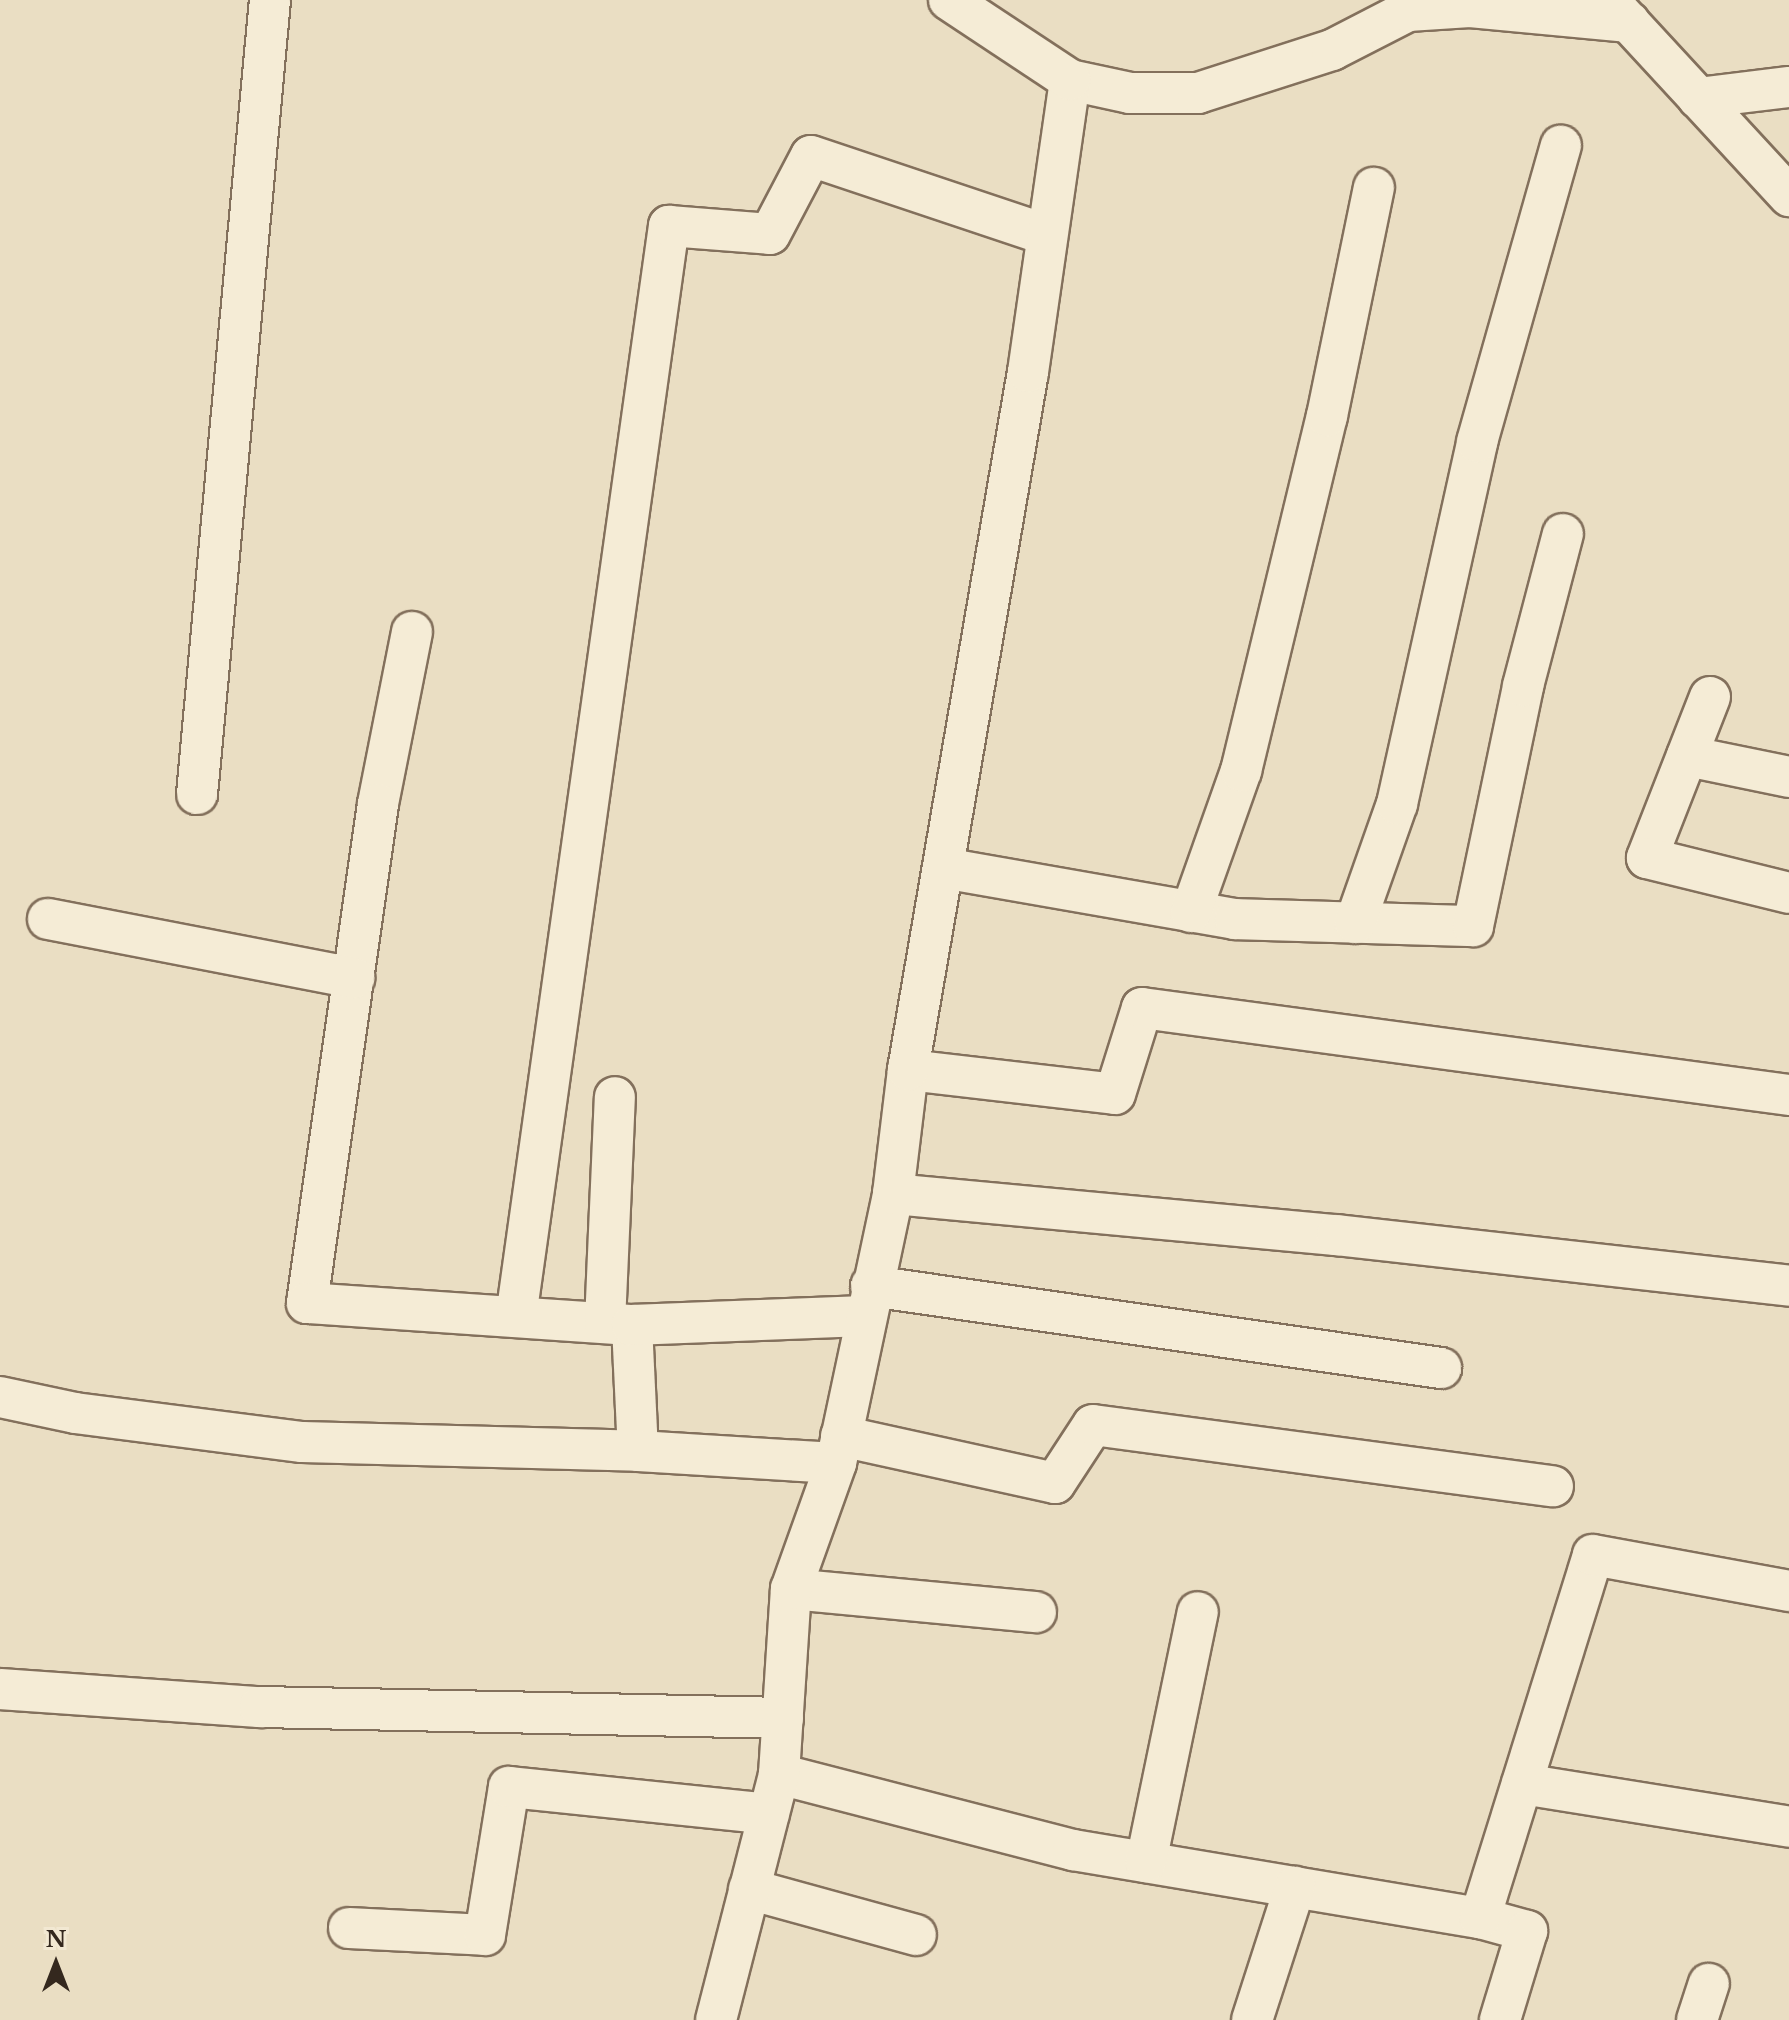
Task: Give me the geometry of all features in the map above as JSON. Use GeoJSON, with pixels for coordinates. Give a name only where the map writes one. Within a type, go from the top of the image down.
{"type":"FeatureCollection","features":[{"type":"Feature","properties":{"kind":"street"},"geometry":{"type":"LineString","coordinates":[[197,794],[270,0]]}},
{"type":"Feature","properties":{"kind":"street"},"geometry":{"type":"LineString","coordinates":[[949,0],[992,14],[1070,80],[1130,93],[1198,93],[1332,50],[1408,11],[1470,7],[1619,11],[1789,196]]}},
{"type":"Feature","properties":{"kind":"street"},"geometry":{"type":"LineString","coordinates":[[716,2020],[779,1774],[791,1589],[838,1449],[893,1194],[908,1070],[1070,80]]}},
{"type":"Feature","properties":{"kind":"street"},"geometry":{"type":"LineString","coordinates":[[1698,98],[1789,87]]}},
{"type":"Feature","properties":{"kind":"street"},"geometry":{"type":"LineString","coordinates":[[1355,923],[1397,804],[1477,442],[1561,146]]}},
{"type":"Feature","properties":{"kind":"street"},"geometry":{"type":"LineString","coordinates":[[516,1317],[669,226],[770,234],[811,156],[1047,235]]}},
{"type":"Feature","properties":{"kind":"street"},"geometry":{"type":"LineString","coordinates":[[1191,912],[1241,771],[1327,416],[1374,188]]}},
{"type":"Feature","properties":{"kind":"street"},"geometry":{"type":"LineString","coordinates":[[943,868],[1235,919],[1473,926],[1523,686],[1563,534]]}},
{"type":"Feature","properties":{"kind":"street"},"geometry":{"type":"LineString","coordinates":[[412,632],[378,804],[307,1303],[619,1324],[868,1301],[1441,1368]]}},
{"type":"Feature","properties":{"kind":"street"},"geometry":{"type":"LineString","coordinates":[[1710,697],[1647,858],[1789,893]]}},
{"type":"Feature","properties":{"kind":"street"},"geometry":{"type":"LineString","coordinates":[[1687,756],[1789,777]]}},
{"type":"Feature","properties":{"kind":"street"},"geometry":{"type":"LineString","coordinates":[[48,919],[354,978]]}},
{"type":"Feature","properties":{"kind":"street"},"geometry":{"type":"LineString","coordinates":[[908,1070],[1115,1094],[1142,1008],[1789,1095]]}},
{"type":"Feature","properties":{"kind":"street"},"geometry":{"type":"LineString","coordinates":[[615,1097],[619,1324],[638,1451]]}},
{"type":"Feature","properties":{"kind":"street"},"geometry":{"type":"LineString","coordinates":[[893,1194],[1337,1235],[1789,1286]]}},
{"type":"Feature","properties":{"kind":"street"},"geometry":{"type":"LineString","coordinates":[[0,1397],[75,1413],[302,1442],[638,1451],[838,1449],[1055,1483],[1093,1425],[1553,1486]]}},
{"type":"Feature","properties":{"kind":"street"},"geometry":{"type":"LineString","coordinates":[[1480,1918],[1593,1555],[1789,1591]]}},
{"type":"Feature","properties":{"kind":"street"},"geometry":{"type":"LineString","coordinates":[[791,1589],[1036,1612]]}},
{"type":"Feature","properties":{"kind":"street"},"geometry":{"type":"LineString","coordinates":[[1146,1862],[1198,1612]]}},
{"type":"Feature","properties":{"kind":"street"},"geometry":{"type":"LineString","coordinates":[[0,1689],[260,1707],[783,1718]]}},
{"type":"Feature","properties":{"kind":"street"},"geometry":{"type":"LineString","coordinates":[[779,1774],[1073,1850],[1480,1918],[1527,1931],[1500,2020]]}},
{"type":"Feature","properties":{"kind":"street"},"geometry":{"type":"LineString","coordinates":[[1522,1784],[1789,1827]]}},
{"type":"Feature","properties":{"kind":"street"},"geometry":{"type":"LineString","coordinates":[[349,1928],[485,1935],[509,1787],[769,1814]]}},
{"type":"Feature","properties":{"kind":"street"},"geometry":{"type":"LineString","coordinates":[[1252,2020],[1295,1887]]}},
{"type":"Feature","properties":{"kind":"street"},"geometry":{"type":"LineString","coordinates":[[749,1889],[916,1935]]}}]}
